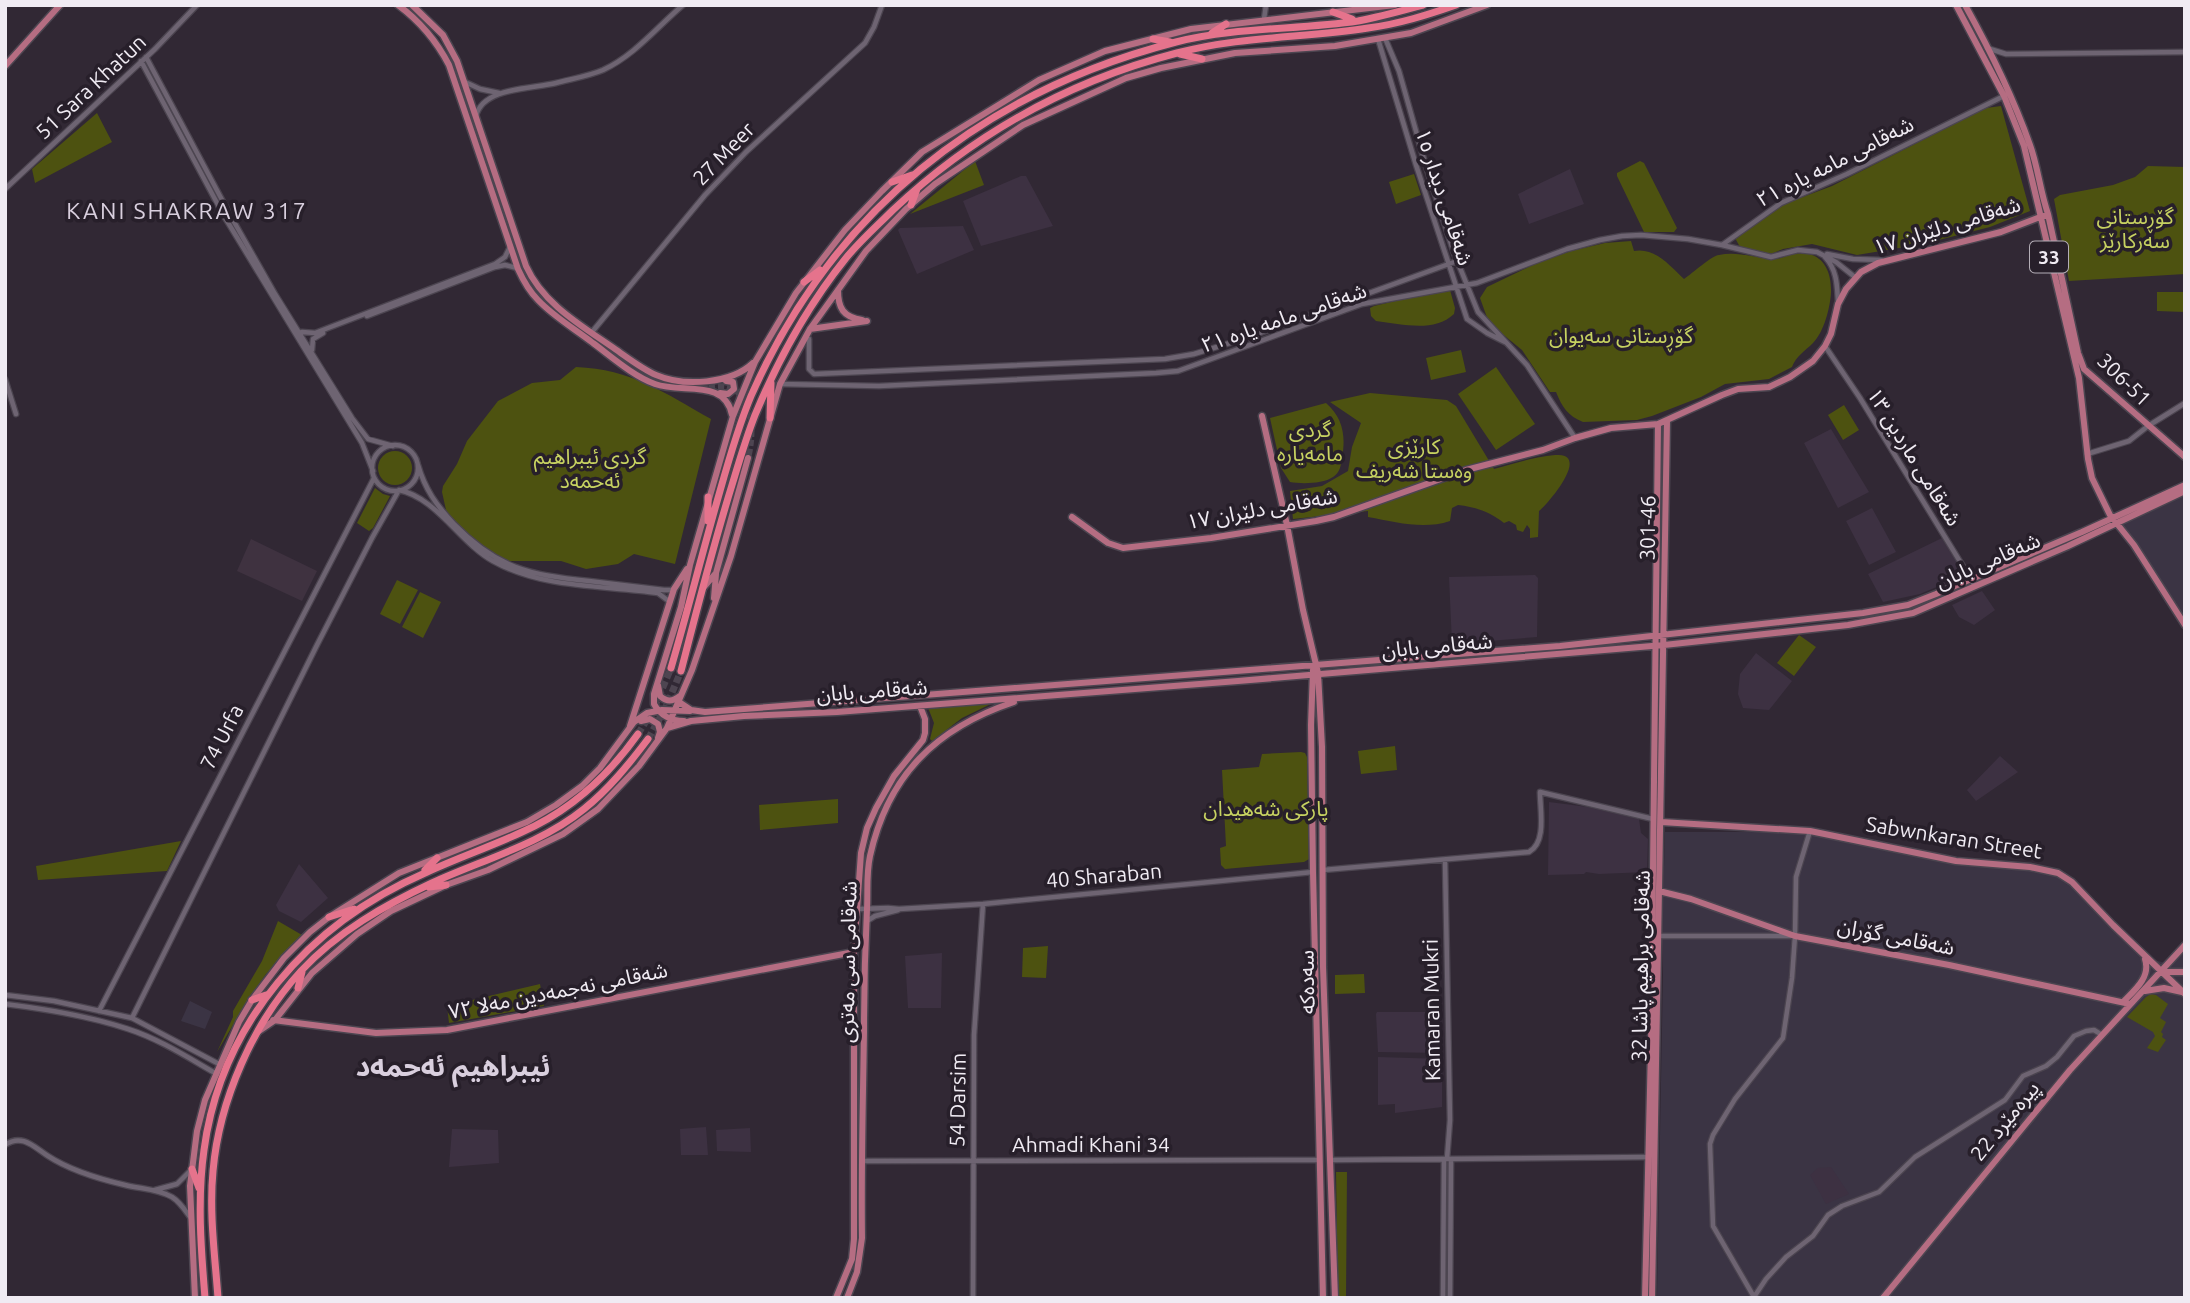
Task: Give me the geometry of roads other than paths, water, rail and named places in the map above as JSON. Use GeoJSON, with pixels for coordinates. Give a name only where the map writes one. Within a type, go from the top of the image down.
{"type":"FeatureCollection","features":[{"type":"Feature","properties":{"kind":"highway"},"geometry":{"type":"LineString","coordinates":[[671,668],[732,449],[770,356],[827,266],[866,220],[916,174],[966,135],[1030,97],[1099,66],[1209,35],[1356,21],[1423,5]]}},
{"type":"Feature","properties":{"kind":"highway"},"geometry":{"type":"LineString","coordinates":[[681,671],[719,526],[754,418],[771,380],[800,325],[845,260],[863,239],[940,168],[1003,125],[1096,78],[1176,53],[1234,42],[1369,28],[1415,19],[1454,6]]}},
{"type":"Feature","properties":{"kind":"highway"},"geometry":{"type":"LineString","coordinates":[[1333,12],[1356,21]]}},
{"type":"Feature","properties":{"kind":"highway"},"geometry":{"type":"LineString","coordinates":[[1209,35],[1226,24]]}},
{"type":"Feature","properties":{"kind":"highway"},"geometry":{"type":"LineString","coordinates":[[1153,39],[1174,43]]}},
{"type":"Feature","properties":{"kind":"highway"},"geometry":{"type":"LineString","coordinates":[[1176,53],[1202,59]]}},
{"type":"Feature","properties":{"kind":"highway"},"geometry":{"type":"LineString","coordinates":[[1046,88],[1046,96],[1052,99]]}},
{"type":"Feature","properties":{"kind":"highway"},"geometry":{"type":"LineString","coordinates":[[1030,97],[1038,101],[1037,107]]}},
{"type":"Feature","properties":{"kind":"highway"},"geometry":{"type":"LineString","coordinates":[[892,182],[916,174]]}},
{"type":"Feature","properties":{"kind":"highway"},"geometry":{"type":"LineString","coordinates":[[911,205],[918,187]]}},
{"type":"Feature","properties":{"kind":"highway"},"geometry":{"type":"LineString","coordinates":[[804,282],[827,266]]}},
{"type":"Feature","properties":{"kind":"highway"},"geometry":{"type":"LineString","coordinates":[[771,380],[771,418]]}},
{"type":"Feature","properties":{"kind":"highway"},"geometry":{"type":"LineString","coordinates":[[708,497],[709,529]]}},
{"type":"Feature","properties":{"kind":"highway"},"geometry":{"type":"LineString","coordinates":[[205,1298],[200,1190],[206,1134],[223,1076],[242,1033],[267,995],[319,939],[388,890],[524,832],[563,809],[595,784],[638,734]]}},
{"type":"Feature","properties":{"kind":"highway"},"geometry":{"type":"LineString","coordinates":[[218,1298],[211,1205],[215,1151],[222,1115],[234,1081],[259,1031],[271,1019],[285,990],[303,969],[340,937],[377,911],[541,836],[565,822],[599,796],[631,762],[648,738]]}},
{"type":"Feature","properties":{"kind":"highway"},"geometry":{"type":"LineString","coordinates":[[582,786],[595,784]]}},
{"type":"Feature","properties":{"kind":"highway"},"geometry":{"type":"LineString","coordinates":[[420,875],[437,858]]}},
{"type":"Feature","properties":{"kind":"highway"},"geometry":{"type":"LineString","coordinates":[[425,887],[446,885]]}},
{"type":"Feature","properties":{"kind":"highway"},"geometry":{"type":"LineString","coordinates":[[329,918],[365,905]]}},
{"type":"Feature","properties":{"kind":"highway"},"geometry":{"type":"LineString","coordinates":[[298,988],[303,969]]}},
{"type":"Feature","properties":{"kind":"highway"},"geometry":{"type":"LineString","coordinates":[[252,999],[267,995]]}},
{"type":"Feature","properties":{"kind":"highway"},"geometry":{"type":"LineString","coordinates":[[192,1169],[200,1190]]}},
{"type":"Feature","properties":{"kind":"highway"},"geometry":{"type":"LineString","coordinates":[[197,1298],[204,1287]]}},
{"type":"Feature","properties":{"kind":"main road"},"geometry":{"type":"LineString","coordinates":[[5,66],[60,5]]}},
{"type":"Feature","properties":{"kind":"main road"},"geometry":{"type":"LineString","coordinates":[[398,5],[436,40],[449,65],[510,247],[529,289],[546,308],[652,383],[732,393],[734,386],[731,381],[682,380],[655,375],[544,295],[530,274],[457,61],[443,35],[413,5]]}},
{"type":"Feature","properties":{"kind":"main road"},"geometry":{"type":"LineString","coordinates":[[691,721],[671,719],[658,710],[654,698],[681,607],[708,497],[733,416],[755,362],[804,282],[845,230],[892,182],[922,152],[1039,80],[1105,51],[1191,29],[1395,5]]}},
{"type":"Feature","properties":{"kind":"main road"},"geometry":{"type":"LineString","coordinates":[[271,1019],[323,962],[357,933],[391,911],[446,885],[488,870],[546,843],[576,825],[598,809],[622,785],[657,742],[667,729],[713,610],[780,384],[810,330],[866,251],[935,184],[1023,125],[1126,78],[1202,59],[1249,51],[1335,46],[1411,33],[1487,5]]}},
{"type":"Feature","properties":{"kind":"main road","name":"33"},"geometry":{"type":"LineString","coordinates":[[1956,5],[2004,96],[2024,146],[2039,216],[2071,331]]}},
{"type":"Feature","properties":{"kind":"main road","name":"33"},"geometry":{"type":"LineString","coordinates":[[1965,5],[2014,104],[2031,148],[2048,214],[2071,331],[2092,478],[2115,520]]}},
{"type":"Feature","properties":{"kind":"main road"},"geometry":{"type":"LineString","coordinates":[[1963,18],[1968,19],[1971,15]]}},
{"type":"Feature","properties":{"kind":"main road"},"geometry":{"type":"LineString","coordinates":[[1969,31],[1972,27],[1977,27]]}},
{"type":"Feature","properties":{"kind":"main road"},"geometry":{"type":"LineString","coordinates":[[488,183],[496,181]]}},
{"type":"Feature","properties":{"kind":"main road","name":"شەقامی دلێران ١٧"},"geometry":{"type":"LineString","coordinates":[[1072,517],[1108,543],[1123,548],[1287,525],[1334,517],[1466,470],[1543,450],[1611,428],[1658,424],[1738,389],[1769,387],[1813,362],[1831,334],[1838,304],[1846,289],[1861,272],[1886,260],[2001,232],[2048,214]]}},
{"type":"Feature","properties":{"kind":"main road"},"geometry":{"type":"LineString","coordinates":[[810,330],[867,321],[851,318],[843,313],[839,305],[838,288]]}},
{"type":"Feature","properties":{"kind":"main road"},"geometry":{"type":"LineString","coordinates":[[559,307],[594,339],[655,379],[687,386],[709,387]]}},
{"type":"Feature","properties":{"kind":"main road","name":"306-51"},"geometry":{"type":"LineString","coordinates":[[2071,331],[2078,357],[2092,378],[2185,457]]}},
{"type":"Feature","properties":{"kind":"main road"},"geometry":{"type":"LineString","coordinates":[[720,380],[745,371],[755,362]]}},
{"type":"Feature","properties":{"kind":"main road"},"geometry":{"type":"LineString","coordinates":[[2080,386],[2092,378]]}},
{"type":"Feature","properties":{"kind":"main road"},"geometry":{"type":"LineString","coordinates":[[718,393],[729,402],[733,416]]}},
{"type":"Feature","properties":{"kind":"main road","name":"سەدەکە"},"geometry":{"type":"LineString","coordinates":[[1262,416],[1287,525],[1316,674],[1322,790],[1325,1044],[1335,1298]]}},
{"type":"Feature","properties":{"kind":"main road","name":"301-46"},"geometry":{"type":"LineString","coordinates":[[1664,635],[1667,421]]}},
{"type":"Feature","properties":{"kind":"main road","name":"301-46"},"geometry":{"type":"LineString","coordinates":[[1656,635],[1658,424]]}},
{"type":"Feature","properties":{"kind":"main road"},"geometry":{"type":"LineString","coordinates":[[713,610],[716,573],[748,458]]}},
{"type":"Feature","properties":{"kind":"main road"},"geometry":{"type":"LineString","coordinates":[[197,1298],[190,1217],[192,1169],[205,1100],[219,1064],[252,999],[284,958],[310,932],[329,918],[400,873],[527,822],[556,805],[582,786],[600,768],[634,722],[642,716],[658,710],[697,712],[1560,646],[1863,613],[1908,605],[2115,520],[2185,485]]}},
{"type":"Feature","properties":{"kind":"main road","name":"شەقامی بابان"},"geometry":{"type":"LineString","coordinates":[[667,729],[691,721],[744,716],[837,712],[1137,690],[1656,646],[1849,625],[1908,615],[2068,546],[2115,520],[2185,491]]}},
{"type":"Feature","properties":{"kind":"main road"},"geometry":{"type":"LineString","coordinates":[[2115,520],[2185,625]]}},
{"type":"Feature","properties":{"kind":"main road"},"geometry":{"type":"LineString","coordinates":[[628,731],[674,589],[690,565]]}},
{"type":"Feature","properties":{"kind":"main road"},"geometry":{"type":"LineString","coordinates":[[703,588],[716,573]]}},
{"type":"Feature","properties":{"kind":"main road","name":"شەقامی براهیم پاشا 32"},"geometry":{"type":"LineString","coordinates":[[1652,1298],[1657,821],[1656,635]]}},
{"type":"Feature","properties":{"kind":"main road","name":"شەقامی براهیم پاشا 32"},"geometry":{"type":"LineString","coordinates":[[1645,1298],[1659,936],[1657,821],[1664,635]]}},
{"type":"Feature","properties":{"kind":"main road","name":"سەدەکە"},"geometry":{"type":"LineString","coordinates":[[1316,674],[1312,790],[1323,1298]]}},
{"type":"Feature","properties":{"kind":"main road"},"geometry":{"type":"LineString","coordinates":[[1137,677],[1134,684],[1137,690]]}},
{"type":"Feature","properties":{"kind":"main road"},"geometry":{"type":"LineString","coordinates":[[1115,679],[1119,684],[1116,691]]}},
{"type":"Feature","properties":{"kind":"main road"},"geometry":{"type":"LineString","coordinates":[[658,683],[660,696],[666,701],[680,698]]}},
{"type":"Feature","properties":{"kind":"main road"},"geometry":{"type":"LineString","coordinates":[[680,698],[686,708],[697,712]]}},
{"type":"Feature","properties":{"kind":"main road","name":"شەقامی سی مەتری"},"geometry":{"type":"LineString","coordinates":[[848,1296],[857,1272],[862,1238],[867,872],[870,856],[880,823],[901,783],[921,757],[952,729],[1023,699]]}},
{"type":"Feature","properties":{"kind":"main road"},"geometry":{"type":"LineString","coordinates":[[851,701],[852,711]]}},
{"type":"Feature","properties":{"kind":"main road"},"geometry":{"type":"LineString","coordinates":[[837,702],[837,712]]}},
{"type":"Feature","properties":{"kind":"main road","name":"شەقامی سی مەتری"},"geometry":{"type":"LineString","coordinates":[[836,1298],[852,1259],[854,1239],[854,952],[861,853],[871,818],[894,776],[925,736],[925,719],[920,706]]}},
{"type":"Feature","properties":{"kind":"main road"},"geometry":{"type":"LineString","coordinates":[[628,731],[641,720],[654,720],[660,727],[657,742]]}},
{"type":"Feature","properties":{"kind":"main road"},"geometry":{"type":"LineString","coordinates":[[894,776],[901,783]]}},
{"type":"Feature","properties":{"kind":"main road"},"geometry":{"type":"LineString","coordinates":[[1312,790],[1322,790]]}},
{"type":"Feature","properties":{"kind":"main road","name":"Sabwnkaran Street"},"geometry":{"type":"LineString","coordinates":[[1657,821],[1810,831],[1956,861],[2029,867],[2058,873],[2072,882],[2184,993]]}},
{"type":"Feature","properties":{"kind":"main road","name":"شەقامی گۆران"},"geometry":{"type":"LineString","coordinates":[[1660,891],[1692,899],[1795,936],[2127,1003]]}},
{"type":"Feature","properties":{"kind":"main road","name":"22 پیرەمێرد"},"geometry":{"type":"LineString","coordinates":[[1883,1298],[2127,1003],[2161,972],[2185,945]]}},
{"type":"Feature","properties":{"kind":"main road"},"geometry":{"type":"LineString","coordinates":[[2127,1003],[2148,968],[2135,947]]}},
{"type":"Feature","properties":{"kind":"main road","name":"شەقامی نەجمەدین مەلا ٧٢"},"geometry":{"type":"LineString","coordinates":[[271,1019],[376,1033],[447,1030],[854,952]]}},
{"type":"Feature","properties":{"kind":"main road"},"geometry":{"type":"LineString","coordinates":[[2161,972],[2185,972]]}},
{"type":"Feature","properties":{"kind":"main road"},"geometry":{"type":"LineString","coordinates":[[2177,986],[2178,976],[2185,972]]}},
{"type":"Feature","properties":{"kind":"main road"},"geometry":{"type":"LineString","coordinates":[[2141,992],[2157,987],[2184,993]]}},
{"type":"Feature","properties":{"kind":"main road"},"geometry":{"type":"LineString","coordinates":[[1317,1032],[1325,1031]]}},
{"type":"Feature","properties":{"kind":"main road"},"geometry":{"type":"LineString","coordinates":[[1317,1045],[1325,1044]]}},
{"type":"Feature","properties":{"kind":"main road"},"geometry":{"type":"LineString","coordinates":[[1322,1247],[1327,1253],[1332,1247]]}},
{"type":"Feature","properties":{"kind":"main road"},"geometry":{"type":"LineString","coordinates":[[1322,1268],[1328,1262],[1332,1268]]}},
{"type":"Feature","properties":{"kind":"main road"},"geometry":{"type":"LineString","coordinates":[[839,1290],[846,1292],[848,1296]]}},
{"type":"Feature","properties":{"kind":"street","name":"51 Sara Khatun"},"geometry":{"type":"LineString","coordinates":[[5,189],[144,59],[197,5]]}},
{"type":"Feature","properties":{"kind":"street"},"geometry":{"type":"LineString","coordinates":[[476,118],[484,100],[603,70],[641,45],[683,5]]}},
{"type":"Feature","properties":{"kind":"street","name":"27 Meer"},"geometry":{"type":"LineString","coordinates":[[592,332],[705,195],[746,152],[865,43],[882,5]]}},
{"type":"Feature","properties":{"kind":"street"},"geometry":{"type":"LineString","coordinates":[[1264,19],[1266,5]]}},
{"type":"Feature","properties":{"kind":"street","name":"شەقامی دیدار ١٥"},"geometry":{"type":"LineString","coordinates":[[1382,38],[1399,71],[1424,163],[1457,261],[1478,312],[1527,365],[1575,438]]}},
{"type":"Feature","properties":{"kind":"street","name":"شەقامی دیدار ١٥"},"geometry":{"type":"LineString","coordinates":[[1382,38],[1416,165],[1467,319],[1508,344]]}},
{"type":"Feature","properties":{"kind":"street"},"geometry":{"type":"LineString","coordinates":[[1987,47],[2006,54],[2185,51]]}},
{"type":"Feature","properties":{"kind":"street"},"geometry":{"type":"LineString","coordinates":[[1998,71],[1999,61],[2006,54]]}},
{"type":"Feature","properties":{"kind":"street"},"geometry":{"type":"LineString","coordinates":[[144,59],[275,294],[365,436],[376,442],[408,449],[415,458],[426,490],[443,513],[478,547],[512,566],[553,578],[674,589]]}},
{"type":"Feature","properties":{"kind":"street"},"geometry":{"type":"LineString","coordinates":[[144,59],[225,216],[360,438],[373,471]]}},
{"type":"Feature","properties":{"kind":"street"},"geometry":{"type":"LineString","coordinates":[[464,82],[486,91],[504,93]]}},
{"type":"Feature","properties":{"kind":"street","name":"شەقامی مامە یارە ٢١"},"geometry":{"type":"LineString","coordinates":[[780,384],[879,386],[1178,371],[1363,304],[1477,283],[1567,250],[1622,236],[1688,239],[1722,245],[1781,203],[1847,174],[2004,96]]}},
{"type":"Feature","properties":{"kind":"street"},"geometry":{"type":"LineString","coordinates":[[1722,245],[1771,257],[1807,249],[1853,259],[1886,260]]}},
{"type":"Feature","properties":{"kind":"street"},"geometry":{"type":"LineString","coordinates":[[300,331],[316,333],[495,264],[505,257],[510,247]]}},
{"type":"Feature","properties":{"kind":"street"},"geometry":{"type":"LineString","coordinates":[[1822,254],[1856,278]]}},
{"type":"Feature","properties":{"kind":"street"},"geometry":{"type":"LineString","coordinates":[[1822,254],[1834,268],[1838,304]]}},
{"type":"Feature","properties":{"kind":"street","name":"شەقامی مامە یارە ٢١"},"geometry":{"type":"LineString","coordinates":[[809,339],[809,369],[814,374],[1165,359],[1246,338],[1457,261]]}},
{"type":"Feature","properties":{"kind":"street"},"geometry":{"type":"LineString","coordinates":[[312,351],[313,339],[320,334],[495,267],[508,265],[518,269]]}},
{"type":"Feature","properties":{"kind":"street","name":"شەقامی ماردین ١٣"},"geometry":{"type":"LineString","coordinates":[[1825,346],[1860,398],[1975,586]]}},
{"type":"Feature","properties":{"kind":"street"},"geometry":{"type":"LineString","coordinates":[[5,379],[16,414]]}},
{"type":"Feature","properties":{"kind":"street"},"geometry":{"type":"LineString","coordinates":[[2087,454],[2129,441],[2185,404]]}},
{"type":"Feature","properties":{"kind":"street"},"geometry":{"type":"LineString","coordinates":[[393,446],[377,454],[373,464],[374,478],[385,488],[424,499],[477,551],[511,570],[542,579],[658,593],[670,603]]}},
{"type":"Feature","properties":{"kind":"street"},"geometry":{"type":"LineString","coordinates":[[132,1018],[372,538],[399,490],[412,483],[418,465]]}},
{"type":"Feature","properties":{"kind":"street","name":"74 Urfa"},"geometry":{"type":"LineString","coordinates":[[99,1011],[374,478]]}},
{"type":"Feature","properties":{"kind":"street"},"geometry":{"type":"LineString","coordinates":[[1323,870],[1525,853],[1533,850],[1540,840],[1540,792],[1657,821]]}},
{"type":"Feature","properties":{"kind":"street"},"geometry":{"type":"LineString","coordinates":[[1810,831],[1796,877],[1792,978],[1783,1038],[1735,1099],[1713,1135],[1711,1149],[1713,1227],[1754,1297],[1773,1271],[1813,1236],[1828,1215],[1842,1206],[1879,1192],[1915,1157],[2004,1100],[2023,1076],[2046,1066],[2074,1037],[2094,1030],[2102,1035]]}},
{"type":"Feature","properties":{"kind":"street","name":"Kamaran Mukri"},"geometry":{"type":"LineString","coordinates":[[1443,1298],[1450,1120],[1445,860]]}},
{"type":"Feature","properties":{"kind":"street","name":"40 Sharaban"},"geometry":{"type":"LineString","coordinates":[[858,909],[983,904],[1313,872]]}},
{"type":"Feature","properties":{"kind":"street","name":"54 Darsim"},"geometry":{"type":"LineString","coordinates":[[974,1298],[974,1035],[983,904]]}},
{"type":"Feature","properties":{"kind":"street","name":"40 Sharaban"},"geometry":{"type":"LineString","coordinates":[[866,922],[875,916],[898,909]]}},
{"type":"Feature","properties":{"kind":"street"},"geometry":{"type":"LineString","coordinates":[[1659,936],[1795,936]]}},
{"type":"Feature","properties":{"kind":"street"},"geometry":{"type":"LineString","coordinates":[[5,995],[54,1001],[132,1018],[219,1064]]}},
{"type":"Feature","properties":{"kind":"street"},"geometry":{"type":"LineString","coordinates":[[5,1004],[128,1029],[168,1046],[215,1073]]}},
{"type":"Feature","properties":{"kind":"street"},"geometry":{"type":"LineString","coordinates":[[5,1145],[21,1140],[82,1173],[154,1190],[176,1200],[190,1217]]}},
{"type":"Feature","properties":{"kind":"street"},"geometry":{"type":"LineString","coordinates":[[1329,1160],[1652,1157]]}},
{"type":"Feature","properties":{"kind":"street","name":"Kamaran Mukri"},"geometry":{"type":"LineString","coordinates":[[1448,1159],[1450,1298]]}},
{"type":"Feature","properties":{"kind":"street","name":"Ahmadi Khani 34"},"geometry":{"type":"LineString","coordinates":[[862,1161],[1320,1160]]}},
{"type":"Feature","properties":{"kind":"street"},"geometry":{"type":"LineString","coordinates":[[154,1190],[177,1184],[192,1169]]}},
{"type":"Feature","properties":{"kind":"street"},"geometry":{"type":"LineString","coordinates":[[1444,1257],[1451,1257]]}},
{"type":"Feature","properties":{"kind":"tunnel"},"geometry":{"type":"LineString","coordinates":[[709,387],[727,387],[736,391],[748,407],[751,428],[748,458]]}},
{"type":"Feature","properties":{"kind":"tunnel"},"geometry":{"type":"LineString","coordinates":[[638,734],[654,708],[671,668]]}},
{"type":"Feature","properties":{"kind":"tunnel"},"geometry":{"type":"LineString","coordinates":[[648,739],[666,707],[681,671]]}},
{"type":"Feature","properties":{"kind":"district","name":"KANI SHAKRAW 317"},"geometry":{"type":"Point","coordinates":[187,211]}},
{"type":"Feature","properties":{"kind":"district","name":"ئیبراهیم ئەحمەد"},"geometry":{"type":"Point","coordinates":[453,1066]}},
{"type":"Feature","properties":{"kind":"park label","name":"گۆڕستانی سەرکارێز"},"geometry":{"type":"Point","coordinates":[2135,229]}},
{"type":"Feature","properties":{"kind":"park label","name":"گۆڕستانی سەیوان"},"geometry":{"type":"Point","coordinates":[1621,336]}},
{"type":"Feature","properties":{"kind":"park label","name":"گردی مامەیارە"},"geometry":{"type":"Point","coordinates":[1310,442]}},
{"type":"Feature","properties":{"kind":"park label","name":"کارێزی وەستا شەریف"},"geometry":{"type":"Point","coordinates":[1414,459]}},
{"type":"Feature","properties":{"kind":"park label","name":"گردی ئیبراھیم ئەحمەد"},"geometry":{"type":"Point","coordinates":[590,469]}},
{"type":"Feature","properties":{"kind":"park label","name":"پارکی شەهیدان"},"geometry":{"type":"Point","coordinates":[1266,809]}}]}
